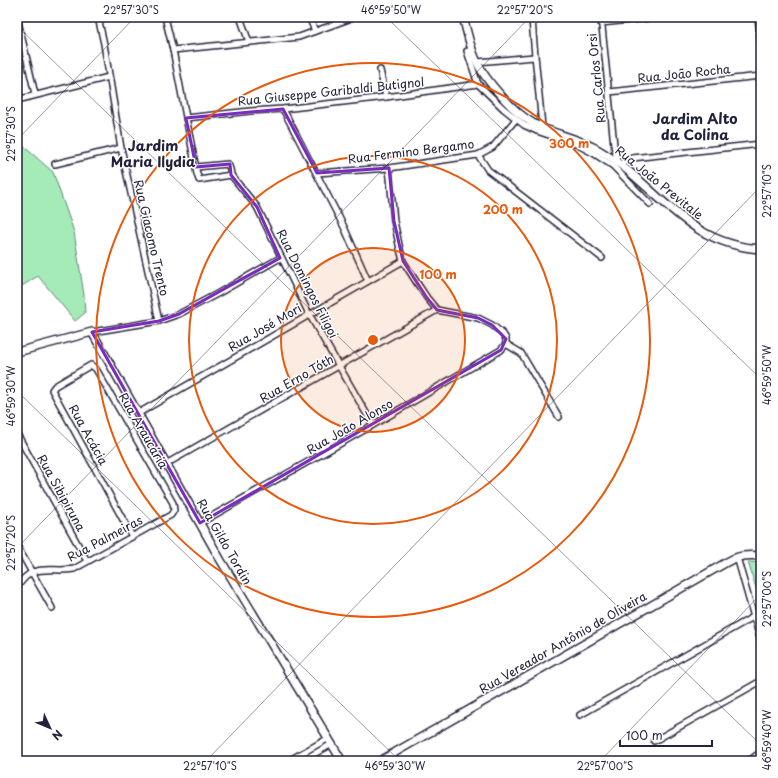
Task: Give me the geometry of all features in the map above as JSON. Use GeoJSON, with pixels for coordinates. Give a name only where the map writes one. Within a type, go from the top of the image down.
{"type":"FeatureCollection","features":[{"type":"Feature","properties":{"kind":"main road","name":"Rua João Previtale"},"geometry":{"type":"LineString","coordinates":[[463,17],[477,62],[496,90],[520,115],[542,128],[595,148],[619,162],[661,201],[696,229],[720,241],[736,246],[761,249]]}},
{"type":"Feature","properties":{"kind":"main road","name":"Rua Gildo Tordin"},"geometry":{"type":"LineString","coordinates":[[92,332],[220,559],[342,761]]}},
{"type":"Feature","properties":{"kind":"main road"},"geometry":{"type":"LineString","coordinates":[[17,352],[92,332]]}},
{"type":"Feature","properties":{"kind":"main road","name":"Rua Vereador Antônio de Oliveira"},"geometry":{"type":"LineString","coordinates":[[380,761],[737,556],[761,556]]}},
{"type":"Feature","properties":{"kind":"street"},"geometry":{"type":"LineString","coordinates":[[17,17],[35,94]]}},
{"type":"Feature","properties":{"kind":"street","name":"Rua Giacomo Trento"},"geometry":{"type":"LineString","coordinates":[[98,17],[104,44],[121,148],[159,322]]}},
{"type":"Feature","properties":{"kind":"street"},"geometry":{"type":"LineString","coordinates":[[165,17],[199,180],[231,175]]}},
{"type":"Feature","properties":{"kind":"street"},"geometry":{"type":"LineString","coordinates":[[240,17],[250,42]]}},
{"type":"Feature","properties":{"kind":"street"},"geometry":{"type":"LineString","coordinates":[[310,17],[315,31]]}},
{"type":"Feature","properties":{"kind":"street"},"geometry":{"type":"LineString","coordinates":[[173,50],[299,37],[353,17]]}},
{"type":"Feature","properties":{"kind":"street"},"geometry":{"type":"LineString","coordinates":[[532,17],[534,57],[539,87],[542,128]]}},
{"type":"Feature","properties":{"kind":"street","name":"Rua Carlos Orsi"},"geometry":{"type":"LineString","coordinates":[[601,17],[614,145],[619,162]]}},
{"type":"Feature","properties":{"kind":"street"},"geometry":{"type":"LineString","coordinates":[[601,23],[659,17]]}},
{"type":"Feature","properties":{"kind":"street"},"geometry":{"type":"LineString","coordinates":[[758,17],[761,47]]}},
{"type":"Feature","properties":{"kind":"street","name":"Rua João Previtale"},"geometry":{"type":"LineString","coordinates":[[467,51],[478,84],[504,109],[516,119],[537,132],[578,146],[593,153],[613,166],[650,204]]}},
{"type":"Feature","properties":{"kind":"street"},"geometry":{"type":"LineString","coordinates":[[477,62],[534,57]]}},
{"type":"Feature","properties":{"kind":"street"},"geometry":{"type":"LineString","coordinates":[[380,70],[386,97]]}},
{"type":"Feature","properties":{"kind":"street","name":"Rua João Rocha"},"geometry":{"type":"LineString","coordinates":[[609,92],[761,76]]}},
{"type":"Feature","properties":{"kind":"street"},"geometry":{"type":"LineString","coordinates":[[17,100],[35,94],[109,77]]}},
{"type":"Feature","properties":{"kind":"street","name":"Rua Giuseppe Garibaldi Butignol"},"geometry":{"type":"LineString","coordinates":[[186,118],[283,109],[478,84]]}},
{"type":"Feature","properties":{"kind":"street"},"geometry":{"type":"LineString","coordinates":[[283,109],[344,227],[368,281]]}},
{"type":"Feature","properties":{"kind":"street","name":"Rua Fermino Bergamo"},"geometry":{"type":"LineString","coordinates":[[317,173],[389,168],[478,155],[493,147],[516,119]]}},
{"type":"Feature","properties":{"kind":"street"},"geometry":{"type":"LineString","coordinates":[[619,162],[632,158],[761,144]]}},
{"type":"Feature","properties":{"kind":"street"},"geometry":{"type":"LineString","coordinates":[[56,164],[121,148]]}},
{"type":"Feature","properties":{"kind":"street"},"geometry":{"type":"LineString","coordinates":[[478,155],[488,170],[602,258]]}},
{"type":"Feature","properties":{"kind":"street","name":"Rua Domingos Filigoi"},"geometry":{"type":"LineString","coordinates":[[196,167],[228,164],[231,175],[257,207],[280,258],[309,314],[373,425]]}},
{"type":"Feature","properties":{"kind":"street"},"geometry":{"type":"LineString","coordinates":[[389,168],[394,221],[403,260],[427,298],[437,310],[478,318],[492,325],[503,334],[506,339],[506,344],[521,353],[559,417]]}},
{"type":"Feature","properties":{"kind":"street"},"geometry":{"type":"LineString","coordinates":[[92,332],[159,322],[196,305],[280,258]]}},
{"type":"Feature","properties":{"kind":"street","name":"Rua José Mori"},"geometry":{"type":"LineString","coordinates":[[137,414],[403,260]]}},
{"type":"Feature","properties":{"kind":"street","name":"Rua Erno Tóth"},"geometry":{"type":"LineString","coordinates":[[166,464],[437,310]]}},
{"type":"Feature","properties":{"kind":"street","name":"Rua João Alonso"},"geometry":{"type":"LineString","coordinates":[[200,523],[373,425],[501,350],[506,344]]}},
{"type":"Feature","properties":{"kind":"street","name":"Rua Acácia"},"geometry":{"type":"LineString","coordinates":[[96,370],[91,365],[55,386],[52,390],[132,536]]}},
{"type":"Feature","properties":{"kind":"street","name":"Rua Araucária"},"geometry":{"type":"LineString","coordinates":[[96,370],[173,503]]}},
{"type":"Feature","properties":{"kind":"street","name":"Rua Sibipiruna"},"geometry":{"type":"LineString","coordinates":[[17,434],[88,562]]}},
{"type":"Feature","properties":{"kind":"street","name":"Rua Palmeiras"},"geometry":{"type":"LineString","coordinates":[[32,573],[40,569],[74,569],[171,515],[174,510],[173,503]]}},
{"type":"Feature","properties":{"kind":"street"},"geometry":{"type":"LineString","coordinates":[[17,546],[52,608]]}},
{"type":"Feature","properties":{"kind":"street"},"geometry":{"type":"LineString","coordinates":[[737,556],[761,642]]}},
{"type":"Feature","properties":{"kind":"street"},"geometry":{"type":"LineString","coordinates":[[17,588],[20,582],[32,573]]}},
{"type":"Feature","properties":{"kind":"street"},"geometry":{"type":"LineString","coordinates":[[580,714],[753,616]]}},
{"type":"Feature","properties":{"kind":"street"},"geometry":{"type":"LineString","coordinates":[[654,741],[761,680]]}},
{"type":"Feature","properties":{"kind":"street"},"geometry":{"type":"LineString","coordinates":[[288,761],[330,741]]}},
{"type":"Feature","properties":{"kind":"street"},"geometry":{"type":"LineString","coordinates":[[301,761],[330,741]]}},
{"type":"Feature","properties":{"kind":"street"},"geometry":{"type":"LineString","coordinates":[[749,761],[761,752]]}},
{"type":"Feature","properties":{"kind":"highlighted area"},"geometry":{"type":"Polygon","coordinates":[[[283,109],[317,173],[389,168],[394,221],[403,261],[427,298],[437,310],[478,318],[492,325],[506,339],[501,350],[200,523],[92,332],[159,321],[179,314],[280,258],[257,207],[231,175],[230,164],[196,167],[186,118],[283,109]]]}},
{"type":"Feature","properties":{"kind":"green space"},"geometry":{"type":"Polygon","coordinates":[[[17,142],[53,172],[74,232],[84,295],[85,313],[75,321],[38,276],[17,289],[17,142]]]}},
{"type":"Feature","properties":{"kind":"green space"},"geometry":{"type":"Polygon","coordinates":[[[748,562],[761,563],[761,605],[748,562]]]}},
{"type":"Feature","properties":{"kind":"district","name":"Jardim Alto da Colina"},"geometry":{"type":"Point","coordinates":[695,128]}},
{"type":"Feature","properties":{"kind":"district","name":"Jardim Maria Ilydia"},"geometry":{"type":"Point","coordinates":[153,154]}}]}
